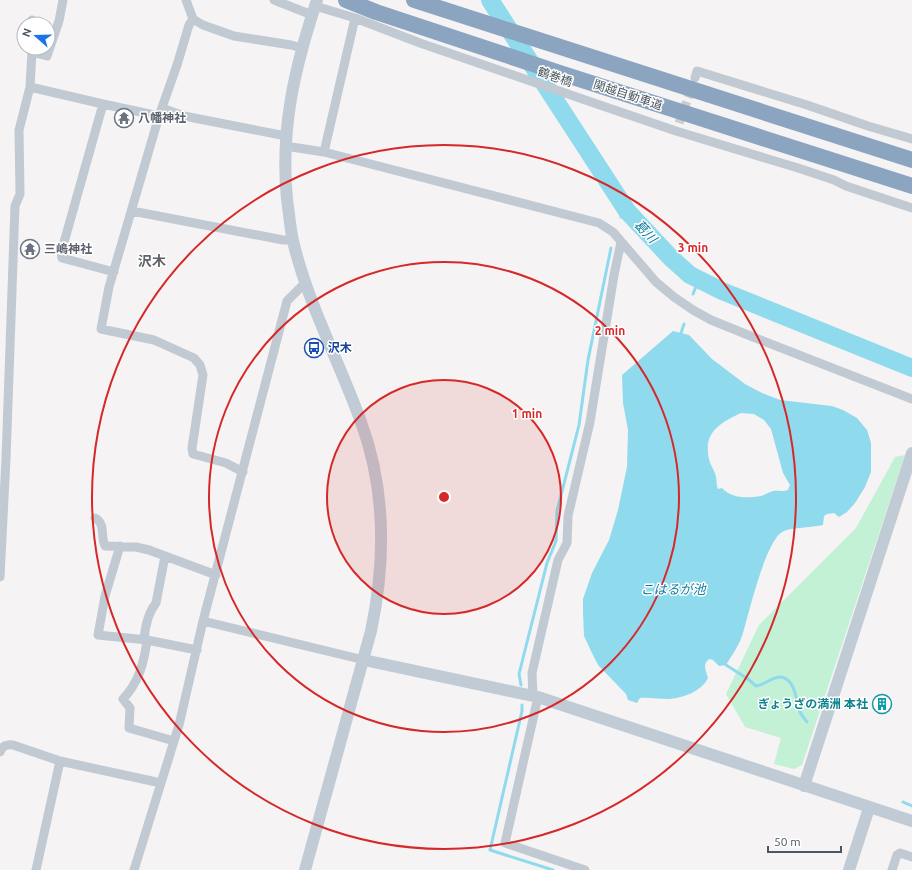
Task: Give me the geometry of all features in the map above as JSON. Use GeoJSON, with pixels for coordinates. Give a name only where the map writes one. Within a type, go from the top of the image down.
{"type":"FeatureCollection","features":[{"type":"Feature","properties":{"kind":"highway","name":"関越自動車道"},"geometry":{"type":"LineString","coordinates":[[346,0],[376,12],[560,73],[912,186]]}},
{"type":"Feature","properties":{"kind":"highway","name":"関越自動車道"},"geometry":{"type":"LineString","coordinates":[[414,0],[912,160]]}},
{"type":"Feature","properties":{"kind":"street"},"geometry":{"type":"LineString","coordinates":[[56,30],[63,0]]}},
{"type":"Feature","properties":{"kind":"street"},"geometry":{"type":"LineString","coordinates":[[186,0],[193,19],[202,25],[234,36],[302,48]]}},
{"type":"Feature","properties":{"kind":"street","name":"鶴巻橋"},"geometry":{"type":"LineString","coordinates":[[274,0],[315,7],[355,18],[420,43],[520,78],[583,99],[678,127],[912,208]]}},
{"type":"Feature","properties":{"kind":"street"},"geometry":{"type":"LineString","coordinates":[[305,870],[364,660],[377,603],[380,581],[381,543],[379,496],[370,450],[361,421],[305,283],[293,240],[287,194],[285,141],[294,80],[315,7]]}},
{"type":"Feature","properties":{"kind":"street"},"geometry":{"type":"LineString","coordinates":[[324,152],[355,18]]}},
{"type":"Feature","properties":{"kind":"street"},"geometry":{"type":"LineString","coordinates":[[193,19],[189,25],[161,112],[109,287],[101,329],[154,340],[194,358],[200,365],[203,375],[192,448],[194,454],[226,464],[243,472]]}},
{"type":"Feature","properties":{"kind":"street"},"geometry":{"type":"LineString","coordinates":[[0,576],[6,459],[15,206],[20,194],[19,130],[30,87],[32,56]]}},
{"type":"Feature","properties":{"kind":"street"},"geometry":{"type":"LineString","coordinates":[[695,78],[697,71],[912,139]]}},
{"type":"Feature","properties":{"kind":"street"},"geometry":{"type":"LineString","coordinates":[[30,87],[102,104],[184,116],[599,223],[613,232],[656,282],[674,297],[699,314],[753,337],[912,399]]}},
{"type":"Feature","properties":{"kind":"street"},"geometry":{"type":"LineString","coordinates":[[102,104],[61,253],[62,258],[114,272]]}},
{"type":"Feature","properties":{"kind":"street"},"geometry":{"type":"LineString","coordinates":[[132,211],[283,240],[293,240]]}},
{"type":"Feature","properties":{"kind":"street"},"geometry":{"type":"LineString","coordinates":[[585,870],[505,843],[535,696],[532,673],[558,560],[566,546],[568,516],[590,422],[614,275],[621,242]]}},
{"type":"Feature","properties":{"kind":"street"},"geometry":{"type":"LineString","coordinates":[[134,870],[179,725],[203,621],[287,301],[305,283]]}},
{"type":"Feature","properties":{"kind":"street"},"geometry":{"type":"LineString","coordinates":[[804,786],[912,453]]}},
{"type":"Feature","properties":{"kind":"street"},"geometry":{"type":"LineString","coordinates":[[95,518],[102,524],[102,540],[105,546],[136,547],[216,575]]}},
{"type":"Feature","properties":{"kind":"street"},"geometry":{"type":"LineString","coordinates":[[120,546],[104,596],[98,635],[146,640],[197,650]]}},
{"type":"Feature","properties":{"kind":"street"},"geometry":{"type":"LineString","coordinates":[[165,556],[156,603],[151,609],[145,630],[146,640],[143,664],[131,691],[123,699],[130,708],[129,728],[174,741]]}},
{"type":"Feature","properties":{"kind":"street"},"geometry":{"type":"LineString","coordinates":[[203,621],[364,660],[535,696],[912,821]]}},
{"type":"Feature","properties":{"kind":"street"},"geometry":{"type":"LineString","coordinates":[[0,752],[4,746],[8,744],[60,761],[162,783]]}},
{"type":"Feature","properties":{"kind":"street"},"geometry":{"type":"LineString","coordinates":[[36,870],[60,761]]}},
{"type":"Feature","properties":{"kind":"street"},"geometry":{"type":"LineString","coordinates":[[849,870],[869,808]]}},
{"type":"Feature","properties":{"kind":"street"},"geometry":{"type":"LineString","coordinates":[[892,870],[897,855],[900,853],[912,857]]}},
{"type":"Feature","properties":{"kind":"green space"},"geometry":{"type":"Polygon","coordinates":[[[905,455],[802,765],[794,769],[774,764],[781,738],[745,727],[726,694],[759,625],[856,528],[895,457],[905,455]]]}},
{"type":"Feature","properties":{"kind":"water","name":"こはるが池"},"geometry":{"type":"Polygon","coordinates":[[[673,331],[689,335],[712,359],[745,384],[762,393],[780,400],[832,406],[857,418],[867,430],[871,443],[871,472],[865,487],[855,503],[847,512],[839,517],[834,513],[827,514],[824,516],[823,525],[787,530],[777,537],[771,547],[759,577],[742,637],[726,665],[719,666],[713,660],[709,659],[705,666],[708,678],[705,683],[696,691],[685,696],[668,699],[640,698],[637,703],[628,700],[626,694],[598,665],[584,636],[583,599],[592,573],[609,540],[618,510],[627,467],[628,430],[623,403],[622,375],[673,331]],[[741,413],[726,421],[715,430],[711,435],[709,442],[709,459],[716,478],[718,489],[722,488],[730,494],[740,497],[761,496],[773,491],[784,491],[788,490],[790,485],[783,473],[771,429],[764,420],[754,414],[741,413]]]}},
{"type":"Feature","properties":{"kind":"waterway","name":"葛川"},"geometry":{"type":"LineString","coordinates":[[490,0],[627,211],[671,258],[690,275],[722,291],[912,368]]}},
{"type":"Feature","properties":{"kind":"waterway"},"geometry":{"type":"LineString","coordinates":[[621,217],[627,211]]}},
{"type":"Feature","properties":{"kind":"waterway"},"geometry":{"type":"LineString","coordinates":[[521,685],[519,674],[547,563],[556,541],[557,511],[579,425],[588,360],[611,248]]}},
{"type":"Feature","properties":{"kind":"waterway"},"geometry":{"type":"LineString","coordinates":[[693,294],[699,279]]}},
{"type":"Feature","properties":{"kind":"waterway"},"geometry":{"type":"LineString","coordinates":[[681,333],[684,324]]}},
{"type":"Feature","properties":{"kind":"waterway"},"geometry":{"type":"LineString","coordinates":[[726,665],[756,686],[779,677],[785,678],[792,685],[800,712],[807,722]]}},
{"type":"Feature","properties":{"kind":"waterway"},"geometry":{"type":"LineString","coordinates":[[522,705],[522,711],[490,850],[553,870]]}},
{"type":"Feature","properties":{"kind":"waterway"},"geometry":{"type":"LineString","coordinates":[[903,802],[912,806]]}},
{"type":"Feature","properties":{"kind":"tunnel"},"geometry":{"type":"LineString","coordinates":[[679,123],[692,87]]}},
{"type":"Feature","properties":{"kind":"place","name":"八幡神社"},"geometry":{"type":"Point","coordinates":[124,118]}},
{"type":"Feature","properties":{"kind":"place","name":"三嶋神社"},"geometry":{"type":"Point","coordinates":[30,249]}},
{"type":"Feature","properties":{"kind":"place","name":"沢木"},"geometry":{"type":"Point","coordinates":[314,348]}},
{"type":"Feature","properties":{"kind":"place","name":"ぎょうざの満洲 本社"},"geometry":{"type":"Point","coordinates":[882,704]}},
{"type":"Feature","properties":{"kind":"district","name":"沢木"},"geometry":{"type":"Point","coordinates":[152,261]}}]}
